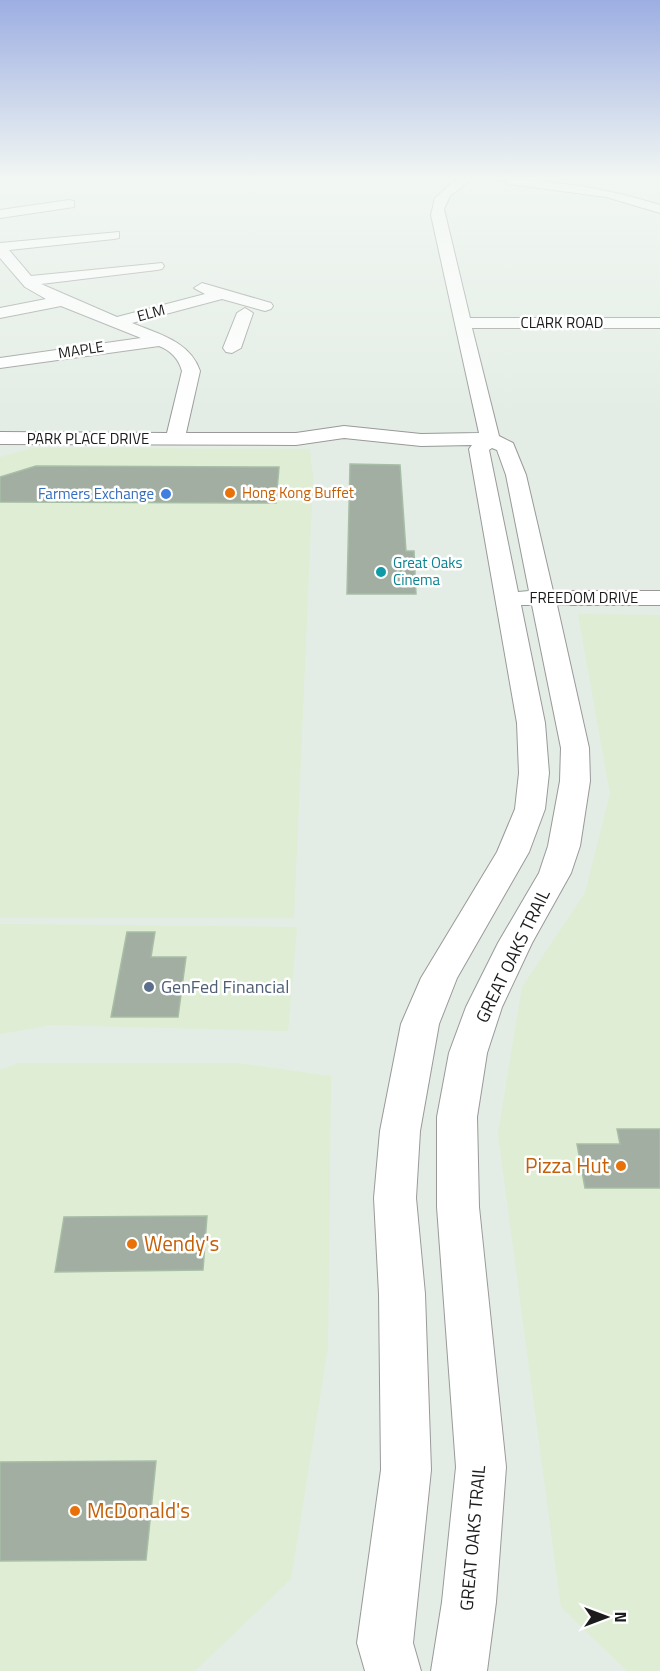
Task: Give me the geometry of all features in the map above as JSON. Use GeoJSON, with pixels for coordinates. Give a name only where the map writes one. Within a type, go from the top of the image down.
{"type":"FeatureCollection","features":[{"type":"Feature","properties":{"kind":"street","name":"PARK PLACE DRIVE"},"geometry":{"type":"LineString","coordinates":[[9,258],[24,276],[46,294],[163,341],[181,352],[188,361],[191,371],[175,439]]}},
{"type":"Feature","properties":{"kind":"street"},"geometry":{"type":"LineString","coordinates":[[449,258],[490,439]]}},
{"type":"Feature","properties":{"kind":"street"},"geometry":{"type":"LineString","coordinates":[[0,273],[24,276],[157,266]]}},
{"type":"Feature","properties":{"kind":"street"},"geometry":{"type":"LineString","coordinates":[[189,284],[265,306]]}},
{"type":"Feature","properties":{"kind":"street","name":"ELM"},"geometry":{"type":"LineString","coordinates":[[116,322],[222,294]]}},
{"type":"Feature","properties":{"kind":"street"},"geometry":{"type":"LineString","coordinates":[[0,313],[62,301]]}},
{"type":"Feature","properties":{"kind":"street","name":"ELM"},"geometry":{"type":"LineString","coordinates":[[186,304],[234,317],[232,348]]}},
{"type":"Feature","properties":{"kind":"street","name":"CLARK ROAD"},"geometry":{"type":"LineString","coordinates":[[464,323],[660,323]]}},
{"type":"Feature","properties":{"kind":"street","name":"MAPLE"},"geometry":{"type":"LineString","coordinates":[[0,363],[107,346],[163,341]]}},
{"type":"Feature","properties":{"kind":"street","name":"PARK PLACE DRIVE"},"geometry":{"type":"LineString","coordinates":[[0,438],[296,439],[361,447],[421,440],[490,439]]}},
{"type":"Feature","properties":{"kind":"street","name":"GREAT OAKS TRAIL"},"geometry":{"type":"LineString","coordinates":[[459,1671],[469,1602],[481,1467],[458,1207],[457,1117],[468,1053],[484,1007],[515,943],[555,873],[570,821],[575,781],[575,748],[479,449],[490,439]]}},
{"type":"Feature","properties":{"kind":"street","name":"GREAT OAKS TRAIL"},"geometry":{"type":"LineString","coordinates":[[393,1671],[385,1643],[406,1470],[402,1294],[395,1198],[399,1131],[417,1034],[439,978],[513,852],[530,809],[534,745],[525,598]]}},
{"type":"Feature","properties":{"kind":"street","name":"FREEDOM DRIVE"},"geometry":{"type":"LineString","coordinates":[[525,598],[660,598]]}},
{"type":"Feature","properties":{"kind":"shaded area"},"geometry":{"type":"Polygon","coordinates":[[[33,448],[310,449],[313,478],[294,918],[0,918],[0,457],[33,448]]]}},
{"type":"Feature","properties":{"kind":"shaded area"},"geometry":{"type":"Polygon","coordinates":[[[578,614],[660,615],[660,1671],[627,1671],[561,1607],[498,1134],[522,987],[585,893],[610,794],[578,614]]]}},
{"type":"Feature","properties":{"kind":"shaded area"},"geometry":{"type":"Polygon","coordinates":[[[0,924],[297,927],[288,1031],[51,1025],[0,1034],[0,924]]]}},
{"type":"Feature","properties":{"kind":"shaded area"},"geometry":{"type":"Polygon","coordinates":[[[19,1063],[235,1063],[331,1076],[328,1347],[291,1579],[195,1671],[0,1671],[0,1070],[19,1063]]]}},
{"type":"Feature","properties":{"kind":"building"},"geometry":{"type":"Polygon","coordinates":[[[350,464],[400,465],[406,551],[414,551],[416,594],[347,594],[350,464]]]}},
{"type":"Feature","properties":{"kind":"building"},"geometry":{"type":"Polygon","coordinates":[[[36,466],[279,467],[276,503],[0,502],[0,477],[36,466]]]}},
{"type":"Feature","properties":{"kind":"building","name":"GenFed Financial"},"geometry":{"type":"Polygon","coordinates":[[[127,932],[155,932],[151,957],[186,957],[178,1017],[111,1017],[127,932]]]}},
{"type":"Feature","properties":{"kind":"building","name":"Pizza Hut"},"geometry":{"type":"Polygon","coordinates":[[[617,1129],[660,1129],[660,1188],[585,1188],[577,1144],[620,1144],[617,1129]]]}},
{"type":"Feature","properties":{"kind":"building","name":"Wendy's"},"geometry":{"type":"Polygon","coordinates":[[[207,1216],[203,1270],[55,1272],[64,1217],[207,1216]]]}},
{"type":"Feature","properties":{"kind":"building","name":"McDonald's"},"geometry":{"type":"Polygon","coordinates":[[[156,1461],[146,1560],[0,1561],[0,1462],[156,1461]]]}},
{"type":"Feature","properties":{"kind":"place","name":"Hong Kong Buffet"},"geometry":{"type":"Point","coordinates":[230,493]}},
{"type":"Feature","properties":{"kind":"place","name":"Farmers Exchange"},"geometry":{"type":"Point","coordinates":[166,494]}},
{"type":"Feature","properties":{"kind":"place","name":"Great Oaks Cinema"},"geometry":{"type":"Point","coordinates":[381,572]}},
{"type":"Feature","properties":{"kind":"place","name":"GenFed Financial"},"geometry":{"type":"Point","coordinates":[149,987]}},
{"type":"Feature","properties":{"kind":"place","name":"Pizza Hut"},"geometry":{"type":"Point","coordinates":[621,1166]}},
{"type":"Feature","properties":{"kind":"place","name":"Wendy's"},"geometry":{"type":"Point","coordinates":[132,1244]}},
{"type":"Feature","properties":{"kind":"place","name":"McDonald's"},"geometry":{"type":"Point","coordinates":[75,1511]}}]}
